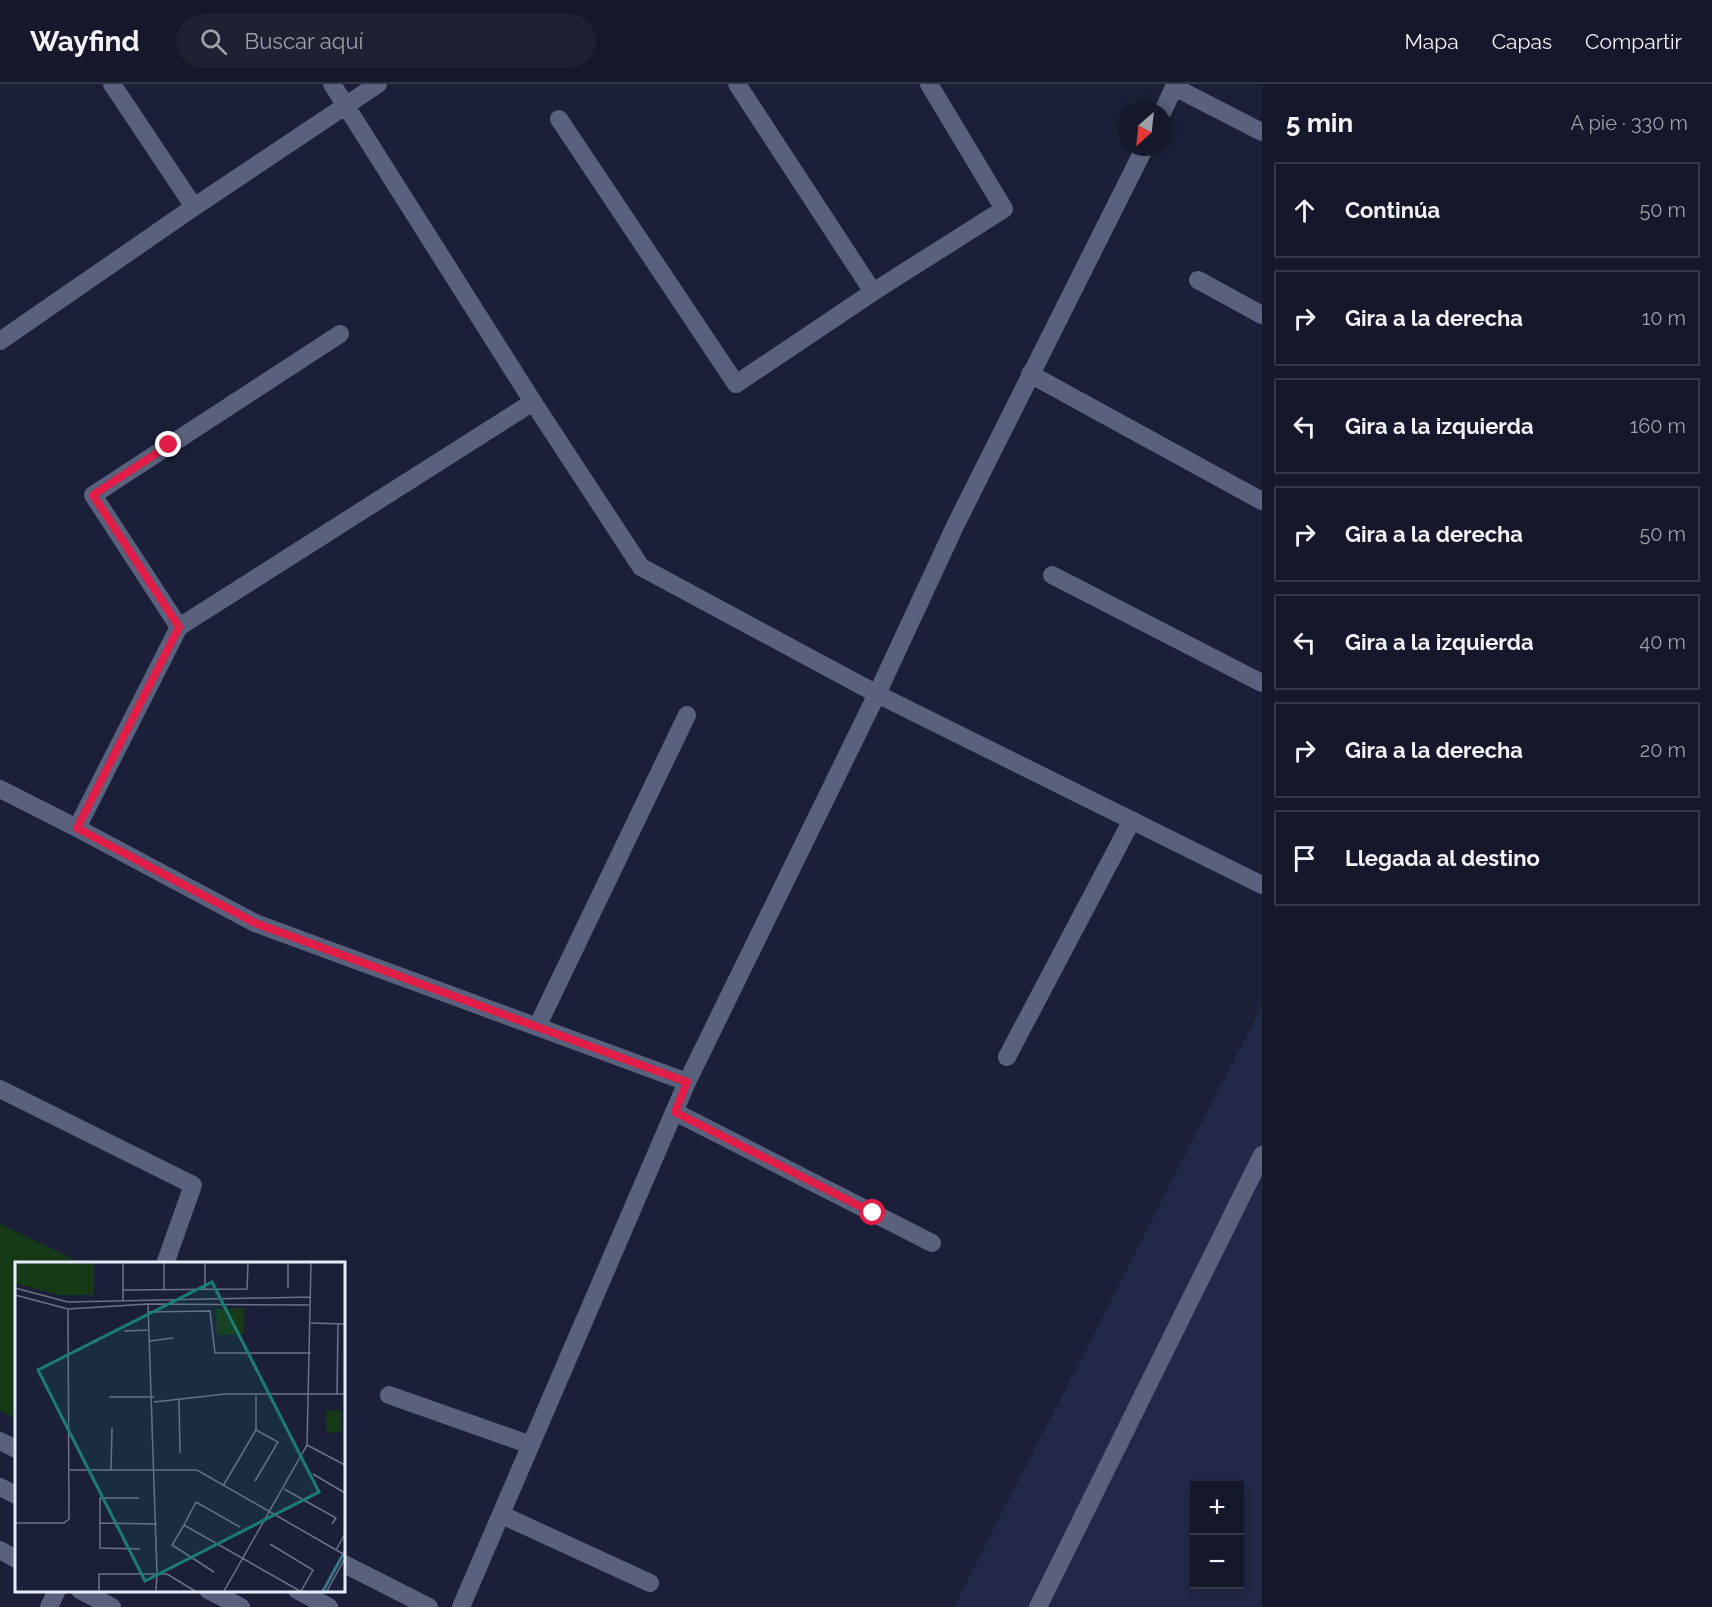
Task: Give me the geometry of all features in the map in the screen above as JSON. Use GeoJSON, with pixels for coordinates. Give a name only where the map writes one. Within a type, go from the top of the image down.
{"type":"FeatureCollection","features":[{"type":"Feature","properties":{"kind":"street"},"geometry":{"type":"LineString","coordinates":[[112,84],[194,207]]}},
{"type":"Feature","properties":{"kind":"street"},"geometry":{"type":"LineString","coordinates":[[332,84],[533,402],[641,567],[878,694],[1262,885]]}},
{"type":"Feature","properties":{"kind":"street"},"geometry":{"type":"LineString","coordinates":[[0,341],[345,104],[378,84]]}},
{"type":"Feature","properties":{"kind":"street"},"geometry":{"type":"LineString","coordinates":[[737,84],[873,292]]}},
{"type":"Feature","properties":{"kind":"street"},"geometry":{"type":"LineString","coordinates":[[559,119],[736,384],[873,292],[1004,209],[929,84]]}},
{"type":"Feature","properties":{"kind":"street"},"geometry":{"type":"LineString","coordinates":[[1165,102],[1172,85],[1262,132]]}},
{"type":"Feature","properties":{"kind":"street"},"geometry":{"type":"LineString","coordinates":[[461,1607],[687,1082],[878,694],[956,524],[1140,156]]}},
{"type":"Feature","properties":{"kind":"street"},"geometry":{"type":"LineString","coordinates":[[1198,280],[1262,315]]}},
{"type":"Feature","properties":{"kind":"street"},"geometry":{"type":"LineString","coordinates":[[179,627],[93,495],[340,334]]}},
{"type":"Feature","properties":{"kind":"street"},"geometry":{"type":"LineString","coordinates":[[1030,374],[1262,501]]}},
{"type":"Feature","properties":{"kind":"street"},"geometry":{"type":"LineString","coordinates":[[77,828],[179,627],[533,402]]}},
{"type":"Feature","properties":{"kind":"street"},"geometry":{"type":"LineString","coordinates":[[1052,575],[1262,683]]}},
{"type":"Feature","properties":{"kind":"street"},"geometry":{"type":"LineString","coordinates":[[537,1027],[687,715]]}},
{"type":"Feature","properties":{"kind":"street"},"geometry":{"type":"LineString","coordinates":[[0,789],[255,923],[687,1082]]}},
{"type":"Feature","properties":{"kind":"street"},"geometry":{"type":"LineString","coordinates":[[1007,1057],[1132,820]]}},
{"type":"Feature","properties":{"kind":"street"},"geometry":{"type":"LineString","coordinates":[[0,1089],[193,1185],[165,1262]]}},
{"type":"Feature","properties":{"kind":"street"},"geometry":{"type":"LineString","coordinates":[[675,1112],[932,1243]]}},
{"type":"Feature","properties":{"kind":"street"},"geometry":{"type":"LineString","coordinates":[[1038,1607],[1262,1155]]}},
{"type":"Feature","properties":{"kind":"street"},"geometry":{"type":"LineString","coordinates":[[389,1395],[531,1445]]}},
{"type":"Feature","properties":{"kind":"street"},"geometry":{"type":"LineString","coordinates":[[0,1442],[15,1449]]}},
{"type":"Feature","properties":{"kind":"street"},"geometry":{"type":"LineString","coordinates":[[0,1487],[15,1494]]}},
{"type":"Feature","properties":{"kind":"street"},"geometry":{"type":"LineString","coordinates":[[502,1515],[650,1583]]}},
{"type":"Feature","properties":{"kind":"street"},"geometry":{"type":"LineString","coordinates":[[0,1550],[15,1558]]}},
{"type":"Feature","properties":{"kind":"street"},"geometry":{"type":"LineString","coordinates":[[345,1565],[429,1607]]}},
{"type":"Feature","properties":{"kind":"street"},"geometry":{"type":"LineString","coordinates":[[49,1607],[56,1592]]}},
{"type":"Feature","properties":{"kind":"street"},"geometry":{"type":"LineString","coordinates":[[84,1592],[112,1607]]}},
{"type":"Feature","properties":{"kind":"street"},"geometry":{"type":"LineString","coordinates":[[212,1592],[241,1607]]}},
{"type":"Feature","properties":{"kind":"street"},"geometry":{"type":"LineString","coordinates":[[301,1592],[329,1607]]}},
{"type":"Feature","properties":{"kind":"shaded area"},"geometry":{"type":"Polygon","coordinates":[[[1262,1005],[1262,1607],[954,1607],[1262,1005]]]}},
{"type":"Feature","properties":{"kind":"green space"},"geometry":{"type":"Polygon","coordinates":[[[0,1224],[79,1262],[15,1262],[15,1418],[0,1411],[0,1224]]]}},
{"type":"Feature","properties":{"kind":"route"},"geometry":{"type":"LineString","coordinates":[[169,445],[93,495],[179,627],[77,828],[255,923],[687,1082],[675,1112],[873,1213]]}}]}
